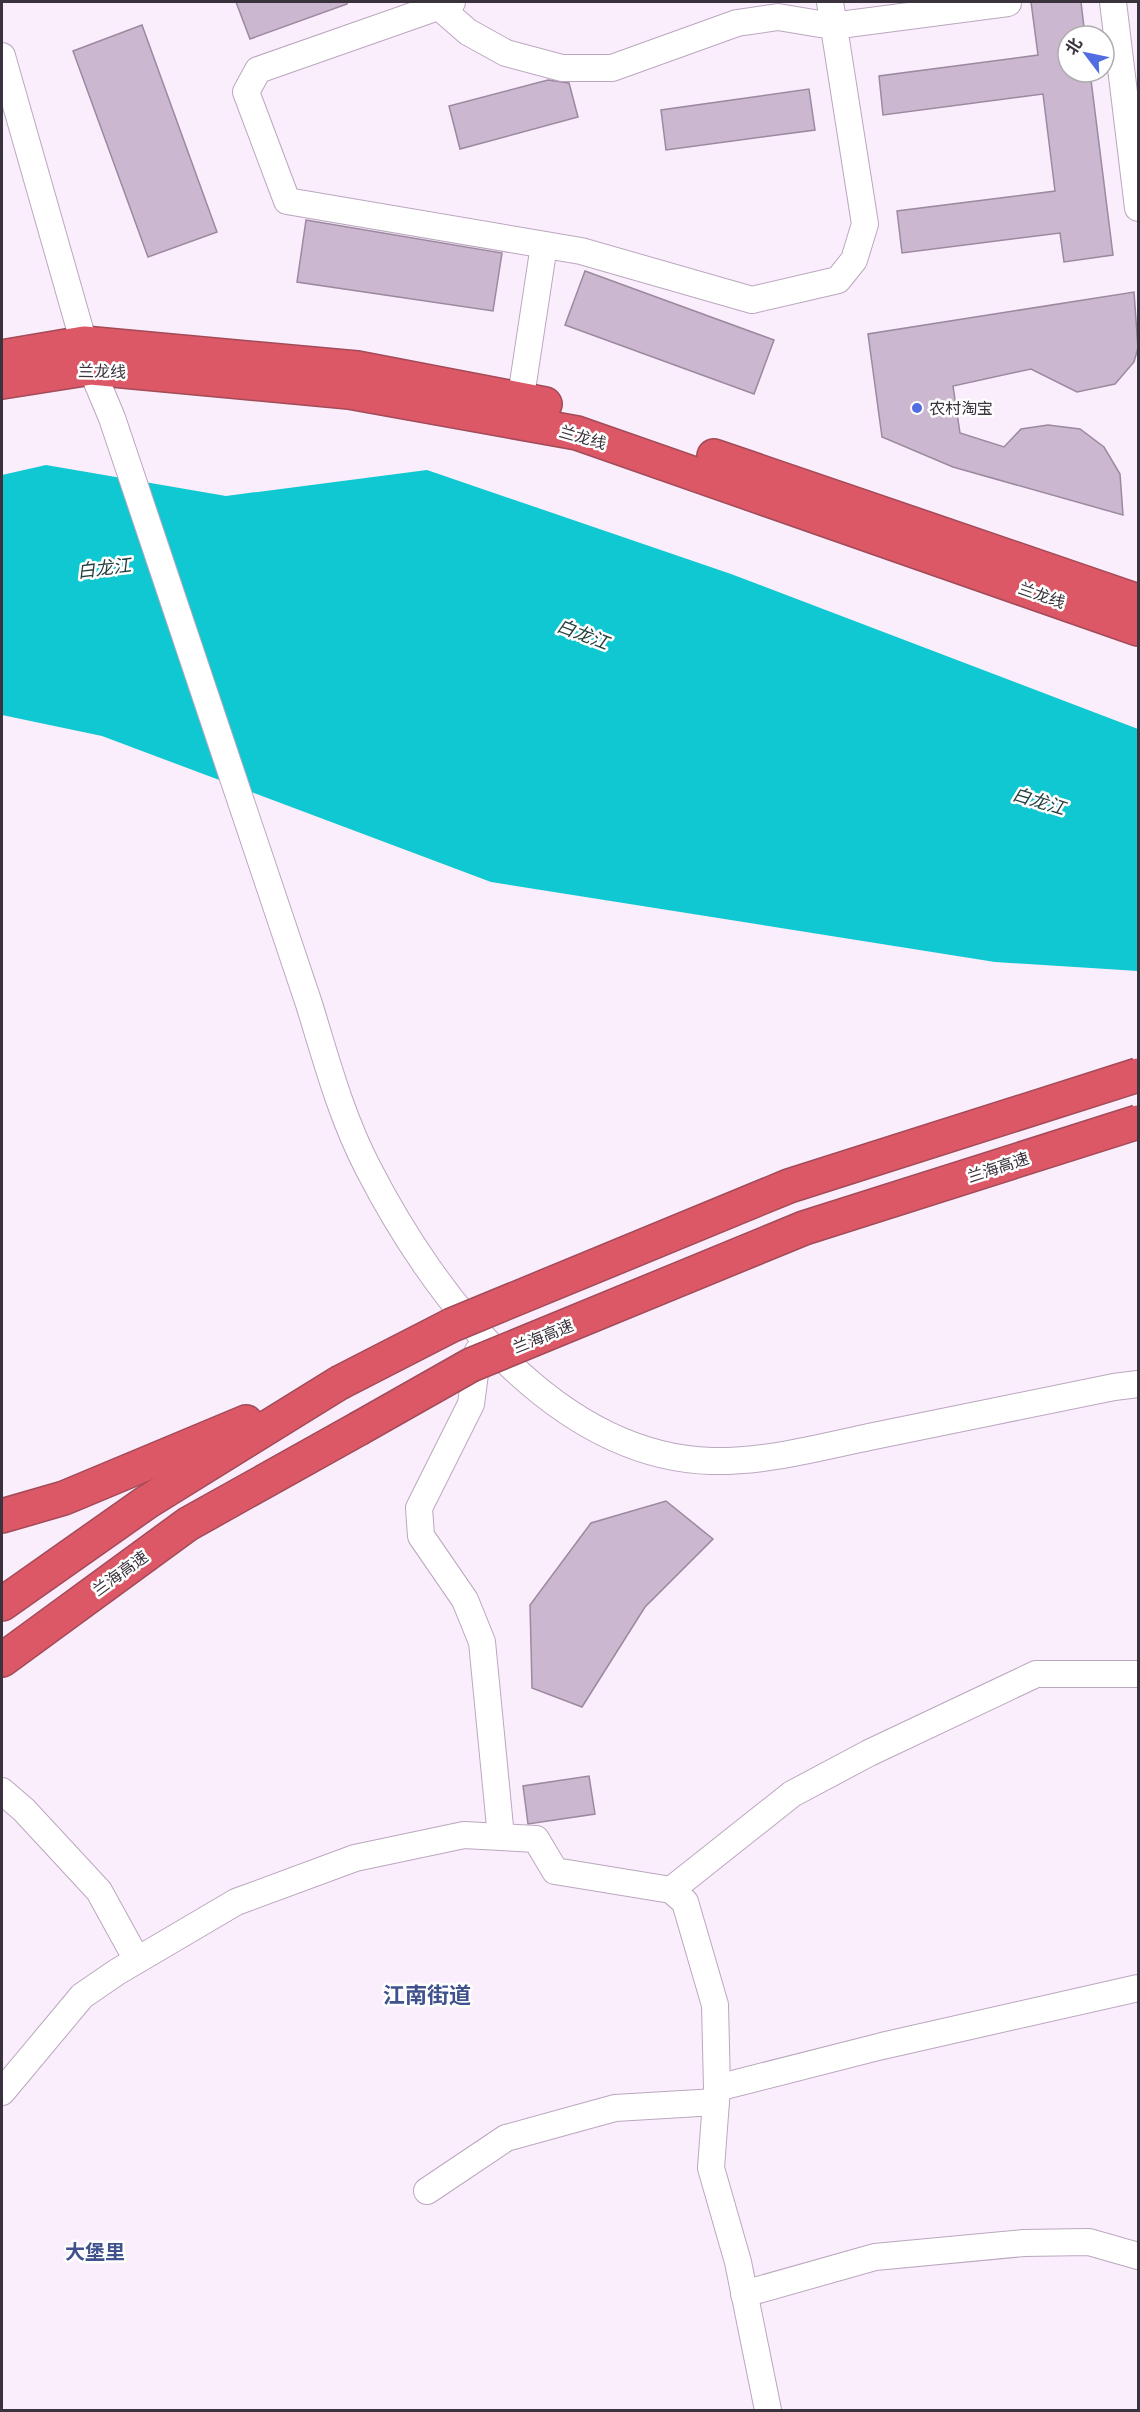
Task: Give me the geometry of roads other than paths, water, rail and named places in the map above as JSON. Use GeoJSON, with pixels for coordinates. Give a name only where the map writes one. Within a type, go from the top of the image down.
{"type":"FeatureCollection","features":[{"type":"Feature","properties":{"kind":"highway","name":"兰龙线"},"geometry":{"type":"LineString","coordinates":[[2,382],[88,356]]}},
{"type":"Feature","properties":{"kind":"highway","name":"兰龙线"},"geometry":{"type":"LineString","coordinates":[[2,357],[88,356],[349,392],[519,411],[581,411],[1138,601]]}},
{"type":"Feature","properties":{"kind":"highway","name":"兰龙线"},"geometry":{"type":"LineString","coordinates":[[519,411],[1138,629]]}},
{"type":"Feature","properties":{"kind":"highway"},"geometry":{"type":"LineString","coordinates":[[2,1516],[64,1498],[339,1383],[452,1325],[789,1186],[1138,1075]]}},
{"type":"Feature","properties":{"kind":"highway","name":"兰海高速"},"geometry":{"type":"LineString","coordinates":[[2,1660],[188,1524],[471,1365],[804,1228],[1138,1122]]}},
{"type":"Feature","properties":{"kind":"highway"},"geometry":{"type":"LineString","coordinates":[[2,1604],[147,1502],[339,1383]]}},
{"type":"Feature","properties":{"kind":"street"},"geometry":{"type":"LineString","coordinates":[[1113,2],[1138,208]]}},
{"type":"Feature","properties":{"kind":"street"},"geometry":{"type":"LineString","coordinates":[[831,14],[865,224],[854,260],[838,280],[753,300],[581,251],[287,201],[246,92],[258,69],[442,3],[468,32],[506,53],[562,68],[612,68],[736,23],[778,16],[1008,3]]}},
{"type":"Feature","properties":{"kind":"street"},"geometry":{"type":"LineString","coordinates":[[2,56],[88,356],[112,418],[309,1004],[336,1093],[367,1168],[416,1251],[482,1339],[537,1390],[599,1430],[656,1453],[711,1461],[774,1456],[1138,1384]]}},
{"type":"Feature","properties":{"kind":"street"},"geometry":{"type":"LineString","coordinates":[[519,411],[544,245]]}},
{"type":"Feature","properties":{"kind":"street"},"geometry":{"type":"LineString","coordinates":[[482,1339],[474,1362],[471,1404],[419,1508],[421,1536],[465,1599],[482,1642],[501,1837]]}},
{"type":"Feature","properties":{"kind":"street"},"geometry":{"type":"LineString","coordinates":[[670,1890],[792,1794],[868,1753],[1025,1679],[1036,1674],[1138,1674]]}},
{"type":"Feature","properties":{"kind":"street"},"geometry":{"type":"LineString","coordinates":[[2,1791],[24,1810],[99,1891],[137,1960]]}},
{"type":"Feature","properties":{"kind":"street"},"geometry":{"type":"LineString","coordinates":[[2,2092],[82,1996],[137,1960],[236,1902],[355,1858],[464,1835],[536,1839],[555,1871],[670,1890],[685,1902],[715,2005],[716,2095],[711,2168],[744,2294],[768,2410]]}},
{"type":"Feature","properties":{"kind":"street"},"geometry":{"type":"LineString","coordinates":[[426,2191],[506,2138],[615,2108],[716,2095],[882,2046],[1138,1988]]}},
{"type":"Feature","properties":{"kind":"street"},"geometry":{"type":"LineString","coordinates":[[744,2294],[875,2257],[1024,2243],[1089,2242],[1138,2256]]}},
{"type":"Feature","properties":{"kind":"water","name":"白龙江"},"geometry":{"type":"Polygon","coordinates":[[[46,465],[226,496],[427,470],[731,574],[1138,729],[1138,971],[995,962],[491,882],[102,736],[2,715],[2,475],[46,465]]]}},
{"type":"Feature","properties":{"kind":"place","name":"农村淘宝"},"geometry":{"type":"Point","coordinates":[917,408]}},
{"type":"Feature","properties":{"kind":"district","name":"江南街道"},"geometry":{"type":"Point","coordinates":[427,1995]}},
{"type":"Feature","properties":{"kind":"district","name":"大堡里"},"geometry":{"type":"Point","coordinates":[95,2251]}}]}
